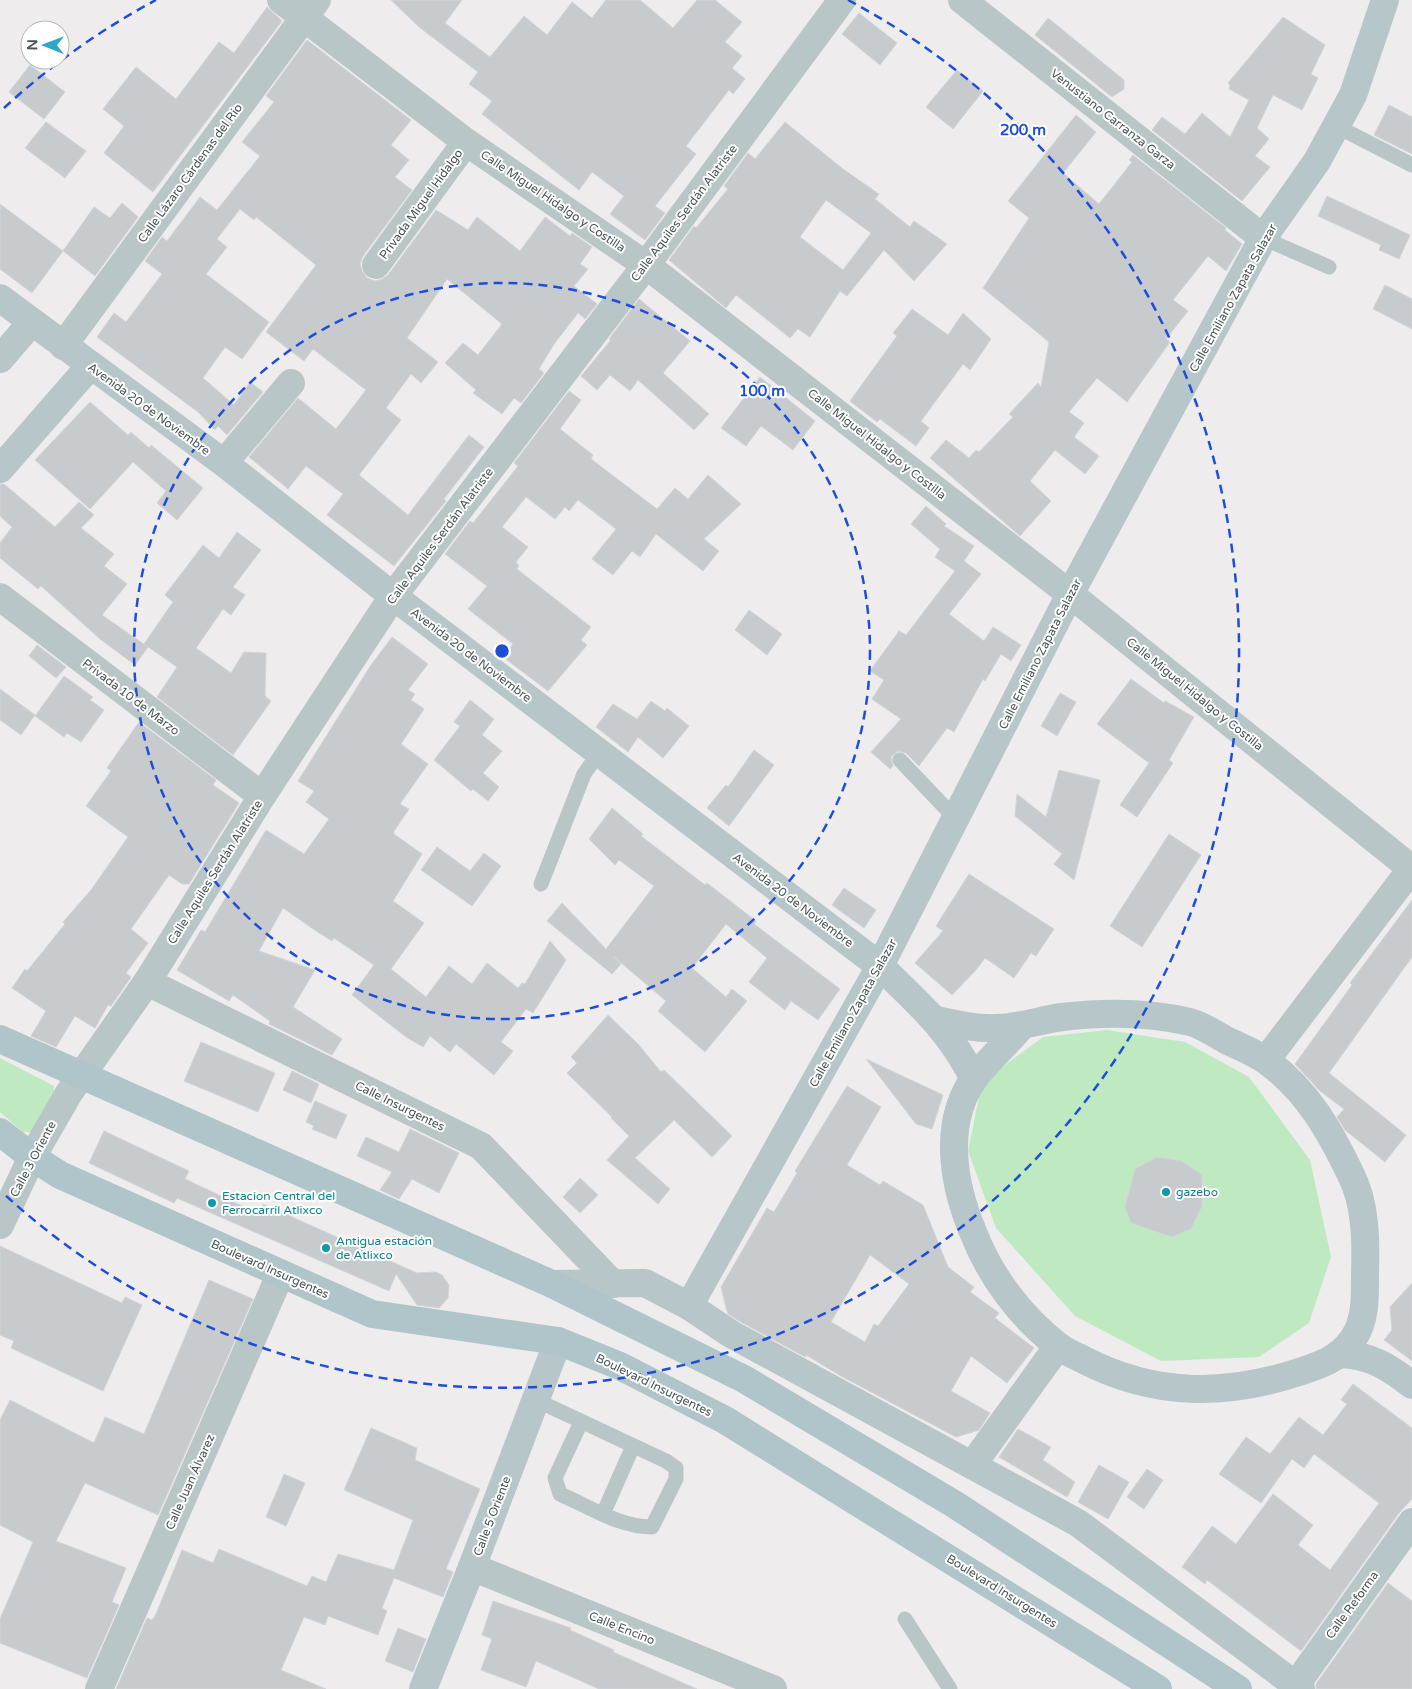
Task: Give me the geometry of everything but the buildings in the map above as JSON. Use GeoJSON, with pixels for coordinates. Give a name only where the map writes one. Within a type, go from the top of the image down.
{"type":"FeatureCollection","features":[{"type":"Feature","properties":{"kind":"main road"},"geometry":{"type":"LineString","coordinates":[[0,1039],[75,1085],[552,1284],[744,1379],[954,1504],[1238,1689]]}},
{"type":"Feature","properties":{"kind":"main road","name":"Boulevard Insurgentes"},"geometry":{"type":"LineString","coordinates":[[0,1132],[32,1157],[60,1175],[372,1314],[558,1341],[620,1366],[725,1420],[1158,1689]]}},
{"type":"Feature","properties":{"kind":"street","name":"Calle Miguel Hidalgo y Costilla"},"geometry":{"type":"LineString","coordinates":[[280,0],[310,9],[466,142],[646,265],[1070,594],[1412,869]]}},
{"type":"Feature","properties":{"kind":"street","name":"Calle Aquiles Serdán Alatriste"},"geometry":{"type":"LineString","coordinates":[[75,1085],[147,982],[262,796],[394,596],[646,265],[842,0]]}},
{"type":"Feature","properties":{"kind":"street","name":"Venustiano Carranza Garza"},"geometry":{"type":"LineString","coordinates":[[962,0],[1264,238]]}},
{"type":"Feature","properties":{"kind":"street","name":"Calle Emiliano Zapata Salazar"},"geometry":{"type":"LineString","coordinates":[[689,1306],[880,966],[1070,594],[1264,238],[1318,161],[1353,95],[1385,0]]}},
{"type":"Feature","properties":{"kind":"street","name":"Calle Lázaro Cárdenas del Río"},"geometry":{"type":"LineString","coordinates":[[63,346],[310,9]]}},
{"type":"Feature","properties":{"kind":"street","name":"Privada Miguel Hidalgo"},"geometry":{"type":"LineString","coordinates":[[376,265],[466,142]]}},
{"type":"Feature","properties":{"kind":"street","name":"Avenida 20 de Noviembre"},"geometry":{"type":"LineString","coordinates":[[0,298],[224,463],[394,596],[880,966],[936,1020],[952,1040],[974,1079]]}},
{"type":"Feature","properties":{"kind":"street"},"geometry":{"type":"LineString","coordinates":[[0,358],[32,322]]}},
{"type":"Feature","properties":{"kind":"street"},"geometry":{"type":"LineString","coordinates":[[0,469],[90,366]]}},
{"type":"Feature","properties":{"kind":"street"},"geometry":{"type":"LineString","coordinates":[[224,463],[291,383]]}},
{"type":"Feature","properties":{"kind":"street","name":"Privada 10 de Marzo"},"geometry":{"type":"LineString","coordinates":[[0,597],[262,796]]}},
{"type":"Feature","properties":{"kind":"street"},"geometry":{"type":"LineString","coordinates":[[1266,1060],[1412,869]]}},
{"type":"Feature","properties":{"kind":"street","name":"Calle Insurgentes"},"geometry":{"type":"LineString","coordinates":[[147,982],[480,1146],[613,1284]]}},
{"type":"Feature","properties":{"kind":"street"},"geometry":{"type":"LineString","coordinates":[[936,1020],[970,1027],[1020,1027],[1029,1023],[1063,1017],[1120,1013],[1193,1023],[1266,1060],[1302,1092],[1324,1123],[1356,1184],[1366,1237],[1362,1323],[1352,1341],[1340,1354],[1319,1366],[1266,1382],[1208,1390],[1150,1385],[1104,1370],[1058,1346],[1013,1303],[983,1258],[964,1210],[952,1157],[959,1112],[974,1079],[1020,1027]]}},
{"type":"Feature","properties":{"kind":"street","name":"Calle 3 Oriente"},"geometry":{"type":"LineString","coordinates":[[0,1225],[32,1157],[75,1085]]}},
{"type":"Feature","properties":{"kind":"street","name":"Calle Juan Álvarez"},"geometry":{"type":"LineString","coordinates":[[99,1689],[280,1274]]}},
{"type":"Feature","properties":{"kind":"street"},"geometry":{"type":"LineString","coordinates":[[552,1284],[645,1283],[689,1306],[731,1334],[973,1464],[1078,1523],[1296,1687]]}},
{"type":"Feature","properties":{"kind":"street"},"geometry":{"type":"LineString","coordinates":[[1362,1323],[1386,1366]]}},
{"type":"Feature","properties":{"kind":"street","name":"Calle 5 Oriente"},"geometry":{"type":"LineString","coordinates":[[423,1689],[472,1567],[558,1341]]}},
{"type":"Feature","properties":{"kind":"street"},"geometry":{"type":"LineString","coordinates":[[973,1464],[1058,1346]]}},
{"type":"Feature","properties":{"kind":"street"},"geometry":{"type":"LineString","coordinates":[[1340,1354],[1356,1355],[1386,1366],[1412,1385]]}},
{"type":"Feature","properties":{"kind":"street","name":"Calle Reforma"},"geometry":{"type":"LineString","coordinates":[[1296,1687],[1412,1522]]}},
{"type":"Feature","properties":{"kind":"street","name":"Calle Encino"},"geometry":{"type":"LineString","coordinates":[[472,1567],[773,1689]]}},
{"type":"Feature","properties":{"kind":"lane"},"geometry":{"type":"LineString","coordinates":[[1336,126],[1412,166]]}},
{"type":"Feature","properties":{"kind":"lane"},"geometry":{"type":"LineString","coordinates":[[1264,238],[1329,266]]}},
{"type":"Feature","properties":{"kind":"lane"},"geometry":{"type":"LineString","coordinates":[[540,884],[584,774],[599,753]]}},
{"type":"Feature","properties":{"kind":"lane"},"geometry":{"type":"LineString","coordinates":[[900,760],[955,818]]}},
{"type":"Feature","properties":{"kind":"lane"},"geometry":{"type":"LineString","coordinates":[[536,1400],[666,1461],[676,1468],[676,1479],[652,1527],[635,1527],[560,1494],[556,1478],[580,1422]]}},
{"type":"Feature","properties":{"kind":"lane"},"geometry":{"type":"LineString","coordinates":[[603,1514],[633,1446]]}},
{"type":"Feature","properties":{"kind":"lane"},"geometry":{"type":"LineString","coordinates":[[905,1619],[950,1689]]}},
{"type":"Feature","properties":{"kind":"green space"},"geometry":{"type":"Polygon","coordinates":[[[1107,1030],[1185,1042],[1249,1077],[1310,1160],[1331,1257],[1309,1323],[1259,1357],[1161,1361],[1075,1316],[996,1228],[968,1151],[982,1082],[1043,1037],[1107,1030]]]}},
{"type":"Feature","properties":{"kind":"green space"},"geometry":{"type":"Polygon","coordinates":[[[0,1058],[54,1086],[54,1092],[32,1132],[23,1132],[0,1112],[0,1058]]]}},
{"type":"Feature","properties":{"kind":"place","name":"gazebo"},"geometry":{"type":"Point","coordinates":[1166,1192]}},
{"type":"Feature","properties":{"kind":"place","name":"Estacion Central del Ferrocarril Atlixco"},"geometry":{"type":"Point","coordinates":[212,1203]}},
{"type":"Feature","properties":{"kind":"place","name":"Antigua estación de Atlixco"},"geometry":{"type":"Point","coordinates":[326,1248]}}]}
